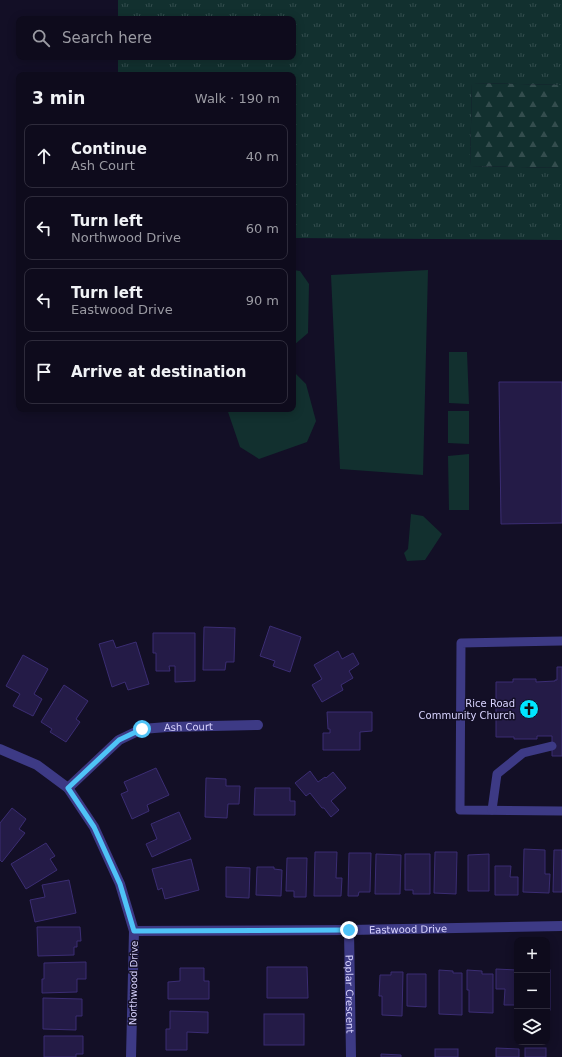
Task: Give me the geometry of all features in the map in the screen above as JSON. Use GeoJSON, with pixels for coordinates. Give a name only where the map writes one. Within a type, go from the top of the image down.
{"type":"FeatureCollection","features":[{"type":"Feature","properties":{"kind":"street","name":"Ash Court"},"geometry":{"type":"LineString","coordinates":[[68,788],[119,740],[142,729],[258,725]]}},
{"type":"Feature","properties":{"kind":"street","name":"Northwood Drive"},"geometry":{"type":"LineString","coordinates":[[0,749],[37,765],[68,788],[94,827],[120,884],[134,931],[131,1057]]}},
{"type":"Feature","properties":{"kind":"street","name":"Eastwood Drive"},"geometry":{"type":"LineString","coordinates":[[134,931],[349,930],[562,926]]}},
{"type":"Feature","properties":{"kind":"street","name":"Poplar Crescent"},"geometry":{"type":"LineString","coordinates":[[349,930],[351,1057]]}},
{"type":"Feature","properties":{"kind":"lane"},"geometry":{"type":"LineString","coordinates":[[562,641],[461,643],[460,810],[562,810]]}},
{"type":"Feature","properties":{"kind":"lane"},"geometry":{"type":"LineString","coordinates":[[492,810],[497,774],[523,753],[552,746]]}},
{"type":"Feature","properties":{"kind":"green space"},"geometry":{"type":"Polygon","coordinates":[[[118,0],[562,0],[562,85],[472,83],[470,166],[562,168],[562,240],[296,238],[296,72],[118,72],[118,60],[296,60],[296,16],[118,16],[118,0]]]}},
{"type":"Feature","properties":{"kind":"green space"},"geometry":{"type":"Polygon","coordinates":[[[472,83],[562,85],[562,168],[470,166],[472,83]]]}},
{"type":"Feature","properties":{"kind":"green space"},"geometry":{"type":"Polygon","coordinates":[[[296,270],[300,271],[309,284],[308,333],[296,343],[296,270]]]}},
{"type":"Feature","properties":{"kind":"green space"},"geometry":{"type":"Polygon","coordinates":[[[428,270],[423,475],[340,469],[331,275],[428,270]]]}},
{"type":"Feature","properties":{"kind":"green space"},"geometry":{"type":"Polygon","coordinates":[[[449,352],[467,352],[469,404],[449,403],[449,352]]]}},
{"type":"Feature","properties":{"kind":"green space"},"geometry":{"type":"Polygon","coordinates":[[[296,374],[306,384],[316,421],[307,442],[259,459],[240,447],[228,412],[296,412],[296,374]]]}},
{"type":"Feature","properties":{"kind":"green space"},"geometry":{"type":"Polygon","coordinates":[[[448,411],[469,411],[469,444],[448,443],[448,411]]]}},
{"type":"Feature","properties":{"kind":"green space"},"geometry":{"type":"Polygon","coordinates":[[[469,454],[469,510],[449,510],[448,456],[469,454]]]}},
{"type":"Feature","properties":{"kind":"green space"},"geometry":{"type":"Polygon","coordinates":[[[411,514],[423,516],[442,534],[425,560],[407,561],[404,553],[408,549],[411,514]]]}},
{"type":"Feature","properties":{"kind":"building"},"geometry":{"type":"Polygon","coordinates":[[[499,382],[562,382],[562,523],[501,524],[499,382]]]}},
{"type":"Feature","properties":{"kind":"building"},"geometry":{"type":"Polygon","coordinates":[[[270,626],[301,637],[290,672],[273,666],[275,661],[260,656],[270,626]]]}},
{"type":"Feature","properties":{"kind":"building"},"geometry":{"type":"Polygon","coordinates":[[[204,627],[235,628],[234,662],[226,662],[225,670],[203,670],[204,627]]]}},
{"type":"Feature","properties":{"kind":"building"},"geometry":{"type":"Polygon","coordinates":[[[153,633],[195,633],[195,681],[175,682],[175,666],[169,666],[170,671],[156,671],[156,653],[153,653],[153,633]]]}},
{"type":"Feature","properties":{"kind":"building"},"geometry":{"type":"Polygon","coordinates":[[[113,640],[116,648],[136,642],[149,684],[128,690],[125,682],[112,687],[99,644],[113,640]]]}},
{"type":"Feature","properties":{"kind":"building"},"geometry":{"type":"Polygon","coordinates":[[[338,651],[342,659],[353,653],[359,664],[349,671],[353,678],[341,685],[343,690],[322,702],[312,685],[322,679],[314,665],[338,651]]]}},
{"type":"Feature","properties":{"kind":"building"},"geometry":{"type":"Polygon","coordinates":[[[23,655],[48,669],[34,694],[42,699],[33,716],[13,706],[20,694],[6,686],[23,655]]]}},
{"type":"Feature","properties":{"kind":"building","name":"Rice Road Community Church"},"geometry":{"type":"Polygon","coordinates":[[[557,667],[562,667],[562,756],[552,756],[552,736],[537,736],[537,739],[496,737],[496,682],[513,682],[513,679],[536,679],[536,682],[555,681],[557,680],[557,667]]]}},
{"type":"Feature","properties":{"kind":"building"},"geometry":{"type":"Polygon","coordinates":[[[64,685],[88,701],[76,719],[80,722],[66,742],[50,732],[52,729],[41,722],[64,685]]]}},
{"type":"Feature","properties":{"kind":"building"},"geometry":{"type":"Polygon","coordinates":[[[327,712],[372,712],[372,731],[360,732],[360,750],[323,750],[323,733],[330,733],[330,729],[328,729],[327,712]]]}},
{"type":"Feature","properties":{"kind":"building"},"geometry":{"type":"Polygon","coordinates":[[[156,768],[169,795],[147,805],[149,811],[132,819],[121,794],[128,791],[124,782],[156,768]]]}},
{"type":"Feature","properties":{"kind":"building"},"geometry":{"type":"Polygon","coordinates":[[[310,771],[318,782],[333,772],[346,788],[331,801],[339,810],[331,817],[310,793],[306,796],[295,783],[310,771]]]}},
{"type":"Feature","properties":{"kind":"building"},"geometry":{"type":"Polygon","coordinates":[[[206,778],[226,779],[226,786],[240,786],[239,804],[228,804],[227,818],[205,817],[206,778]]]}},
{"type":"Feature","properties":{"kind":"building"},"geometry":{"type":"Polygon","coordinates":[[[255,788],[290,788],[290,801],[295,801],[295,815],[254,815],[255,788]]]}},
{"type":"Feature","properties":{"kind":"building"},"geometry":{"type":"Polygon","coordinates":[[[12,808],[26,819],[19,829],[25,833],[2,862],[0,860],[0,823],[12,808]]]}},
{"type":"Feature","properties":{"kind":"building"},"geometry":{"type":"Polygon","coordinates":[[[179,812],[191,839],[152,857],[146,844],[157,839],[151,824],[179,812]]]}},
{"type":"Feature","properties":{"kind":"building"},"geometry":{"type":"Polygon","coordinates":[[[46,843],[55,856],[50,859],[57,870],[26,889],[11,864],[46,843]]]}},
{"type":"Feature","properties":{"kind":"building"},"geometry":{"type":"Polygon","coordinates":[[[524,849],[545,850],[545,874],[550,874],[549,893],[523,892],[524,849]]]}},
{"type":"Feature","properties":{"kind":"building"},"geometry":{"type":"Polygon","coordinates":[[[554,850],[562,850],[562,892],[553,892],[554,850]]]}},
{"type":"Feature","properties":{"kind":"building"},"geometry":{"type":"Polygon","coordinates":[[[315,852],[337,852],[336,878],[342,878],[341,896],[314,896],[315,852]]]}},
{"type":"Feature","properties":{"kind":"building"},"geometry":{"type":"Polygon","coordinates":[[[435,852],[457,852],[456,894],[434,893],[435,852]]]}},
{"type":"Feature","properties":{"kind":"building"},"geometry":{"type":"Polygon","coordinates":[[[349,853],[371,853],[370,892],[359,892],[358,896],[348,896],[349,853]]]}},
{"type":"Feature","properties":{"kind":"building"},"geometry":{"type":"Polygon","coordinates":[[[376,854],[401,855],[400,894],[375,894],[376,854]]]}},
{"type":"Feature","properties":{"kind":"building"},"geometry":{"type":"Polygon","coordinates":[[[405,854],[430,854],[430,894],[413,894],[413,890],[405,890],[405,854]]]}},
{"type":"Feature","properties":{"kind":"building"},"geometry":{"type":"Polygon","coordinates":[[[489,854],[489,891],[468,891],[468,855],[489,854]]]}},
{"type":"Feature","properties":{"kind":"building"},"geometry":{"type":"Polygon","coordinates":[[[287,858],[307,858],[306,897],[294,897],[294,891],[286,891],[287,858]]]}},
{"type":"Feature","properties":{"kind":"building"},"geometry":{"type":"Polygon","coordinates":[[[191,859],[199,890],[165,899],[162,888],[158,890],[152,869],[191,859]]]}},
{"type":"Feature","properties":{"kind":"building"},"geometry":{"type":"Polygon","coordinates":[[[495,866],[511,866],[510,877],[518,877],[518,895],[495,895],[495,866]]]}},
{"type":"Feature","properties":{"kind":"building"},"geometry":{"type":"Polygon","coordinates":[[[226,867],[250,868],[249,898],[226,897],[226,867]]]}},
{"type":"Feature","properties":{"kind":"building"},"geometry":{"type":"Polygon","coordinates":[[[257,867],[274,867],[274,869],[282,870],[281,896],[256,895],[257,867]]]}},
{"type":"Feature","properties":{"kind":"building"},"geometry":{"type":"Polygon","coordinates":[[[69,880],[76,913],[35,922],[30,900],[45,897],[42,885],[69,880]]]}},
{"type":"Feature","properties":{"kind":"building"},"geometry":{"type":"Polygon","coordinates":[[[37,927],[80,927],[81,941],[77,941],[77,947],[74,947],[74,955],[38,956],[37,927]]]}},
{"type":"Feature","properties":{"kind":"building"},"geometry":{"type":"Polygon","coordinates":[[[86,962],[86,979],[77,979],[77,992],[42,993],[44,963],[86,962]]]}},
{"type":"Feature","properties":{"kind":"building"},"geometry":{"type":"Polygon","coordinates":[[[267,967],[307,967],[308,998],[267,998],[267,967]]]}},
{"type":"Feature","properties":{"kind":"building"},"geometry":{"type":"Polygon","coordinates":[[[180,968],[204,968],[204,981],[209,981],[209,999],[168,999],[168,982],[180,981],[180,968]]]}},
{"type":"Feature","properties":{"kind":"building"},"geometry":{"type":"Polygon","coordinates":[[[496,969],[514,970],[514,1005],[504,1005],[505,989],[496,989],[496,969]]]}},
{"type":"Feature","properties":{"kind":"building"},"geometry":{"type":"Polygon","coordinates":[[[439,970],[462,973],[462,1015],[439,1014],[439,970]]]}},
{"type":"Feature","properties":{"kind":"building"},"geometry":{"type":"Polygon","coordinates":[[[467,970],[482,971],[482,974],[493,974],[493,1013],[469,1012],[467,970]]]}},
{"type":"Feature","properties":{"kind":"building"},"geometry":{"type":"Polygon","coordinates":[[[391,972],[403,972],[402,1016],[382,1015],[382,996],[379,996],[380,975],[391,975],[391,972]]]}},
{"type":"Feature","properties":{"kind":"building"},"geometry":{"type":"Polygon","coordinates":[[[407,974],[426,974],[426,1007],[407,1006],[407,974]]]}},
{"type":"Feature","properties":{"kind":"building"},"geometry":{"type":"Polygon","coordinates":[[[43,998],[82,999],[82,1016],[76,1016],[76,1030],[43,1029],[43,998]]]}},
{"type":"Feature","properties":{"kind":"building"},"geometry":{"type":"Polygon","coordinates":[[[170,1011],[208,1012],[208,1033],[187,1032],[187,1050],[166,1050],[166,1029],[170,1029],[170,1011]]]}},
{"type":"Feature","properties":{"kind":"building"},"geometry":{"type":"Polygon","coordinates":[[[264,1014],[304,1014],[304,1045],[264,1045],[264,1014]]]}},
{"type":"Feature","properties":{"kind":"building"},"geometry":{"type":"Polygon","coordinates":[[[44,1036],[83,1036],[83,1054],[76,1054],[76,1057],[44,1057],[44,1036]]]}},
{"type":"Feature","properties":{"kind":"building"},"geometry":{"type":"Polygon","coordinates":[[[496,1048],[519,1049],[519,1057],[496,1057],[496,1048]]]}},
{"type":"Feature","properties":{"kind":"building"},"geometry":{"type":"Polygon","coordinates":[[[525,1048],[546,1048],[546,1057],[525,1057],[525,1048]]]}},
{"type":"Feature","properties":{"kind":"building"},"geometry":{"type":"Polygon","coordinates":[[[435,1049],[458,1049],[458,1057],[435,1057],[435,1049]]]}},
{"type":"Feature","properties":{"kind":"building"},"geometry":{"type":"Polygon","coordinates":[[[381,1054],[401,1055],[401,1057],[381,1057],[381,1054]]]}},
{"type":"Feature","properties":{"kind":"place","name":"Rice Road Community Church"},"geometry":{"type":"Point","coordinates":[529,709]}},
{"type":"Feature","properties":{"kind":"route"},"geometry":{"type":"LineString","coordinates":[[142,729],[119,740],[68,788],[94,827],[120,884],[134,931],[349,930]]}}]}
